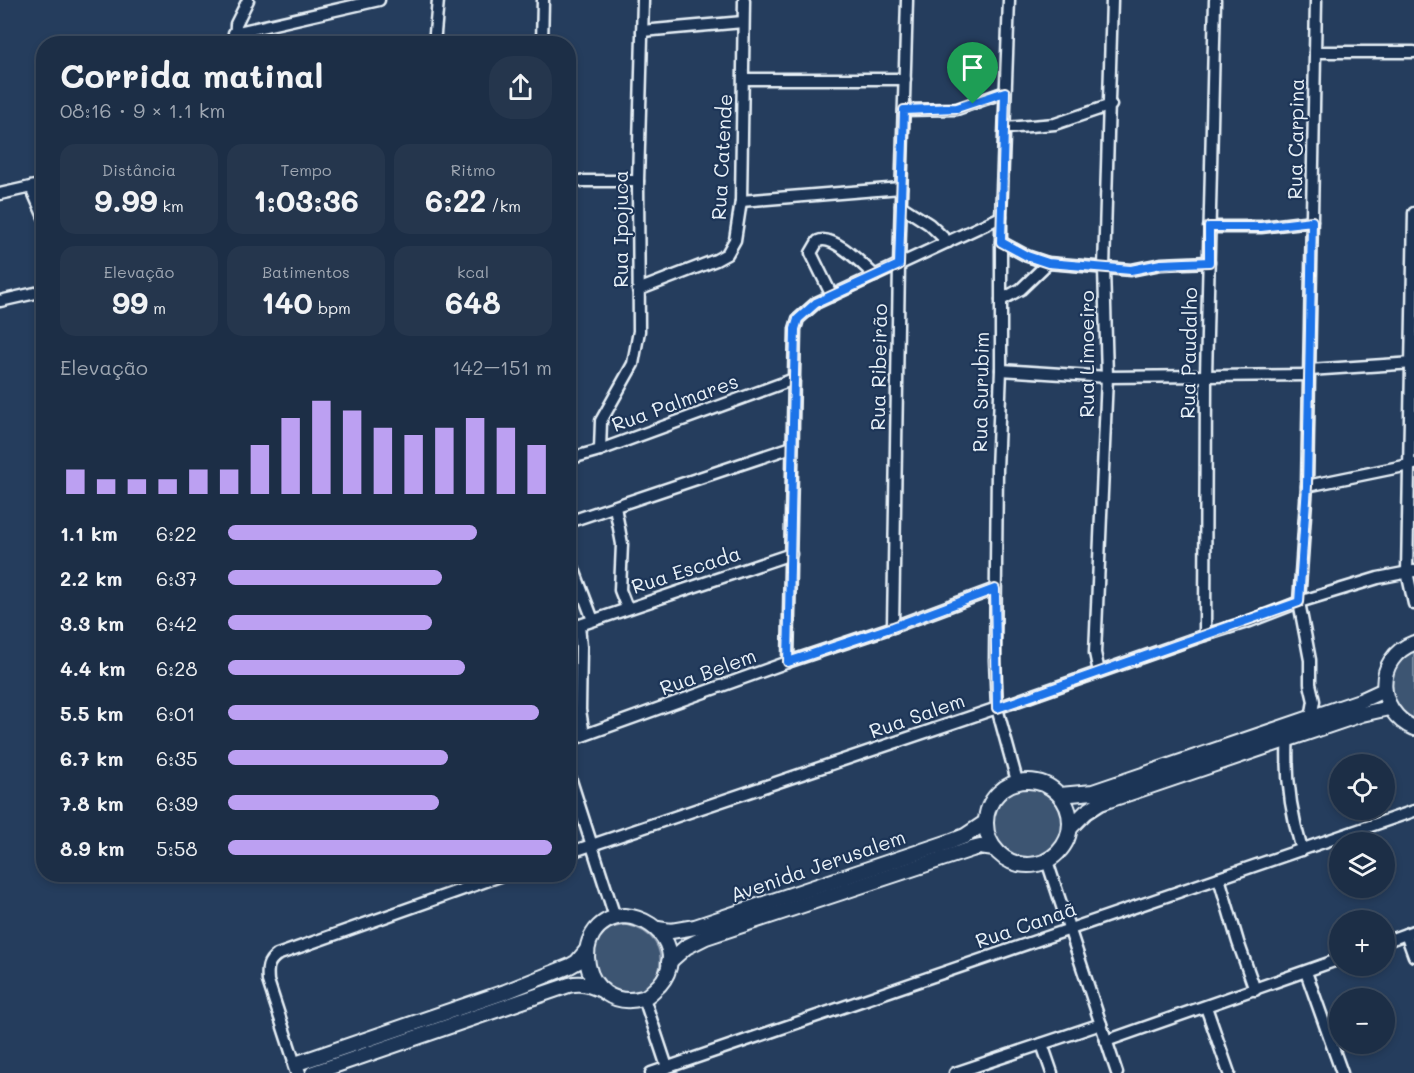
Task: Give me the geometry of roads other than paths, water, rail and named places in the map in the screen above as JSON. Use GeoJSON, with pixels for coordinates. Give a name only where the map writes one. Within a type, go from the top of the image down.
{"type":"FeatureCollection","features":[{"type":"Feature","properties":{"kind":"street"},"geometry":{"type":"LineString","coordinates":[[234,36],[236,24],[248,0]]}},
{"type":"Feature","properties":{"kind":"street"},"geometry":{"type":"LineString","coordinates":[[242,36],[379,0]]}},
{"type":"Feature","properties":{"kind":"street"},"geometry":{"type":"LineString","coordinates":[[435,36],[438,0]]}},
{"type":"Feature","properties":{"kind":"street"},"geometry":{"type":"LineString","coordinates":[[542,36],[543,0]]}},
{"type":"Feature","properties":{"kind":"street","name":"Rua Ipojuca"},"geometry":{"type":"LineString","coordinates":[[600,450],[602,421],[633,364],[639,331],[638,181],[643,0]]}},
{"type":"Feature","properties":{"kind":"street","name":"Rua Catende"},"geometry":{"type":"LineString","coordinates":[[638,290],[716,260],[727,254],[735,240],[741,201],[744,0]]}},
{"type":"Feature","properties":{"kind":"street","name":"Rua Ribeirão"},"geometry":{"type":"LineString","coordinates":[[893,627],[899,265],[907,0]]}},
{"type":"Feature","properties":{"kind":"street","name":"Rua Surubim"},"geometry":{"type":"LineString","coordinates":[[1009,0],[1001,217],[1001,370],[995,589],[997,708],[1017,781]]}},
{"type":"Feature","properties":{"kind":"street","name":"Rua Limoeiro"},"geometry":{"type":"LineString","coordinates":[[1099,672],[1095,653],[1107,377],[1104,268],[1111,105],[1112,0]]}},
{"type":"Feature","properties":{"kind":"street","name":"Rua Paudalho"},"geometry":{"type":"LineString","coordinates":[[1205,634],[1206,376],[1215,0]]}},
{"type":"Feature","properties":{"kind":"street","name":"Rua Carpina"},"geometry":{"type":"LineString","coordinates":[[1311,717],[1314,701],[1310,684],[1310,660],[1299,602],[1307,486],[1316,0]]}},
{"type":"Feature","properties":{"kind":"street"},"geometry":{"type":"LineString","coordinates":[[642,31],[743,22]]}},
{"type":"Feature","properties":{"kind":"street"},"geometry":{"type":"LineString","coordinates":[[1315,52],[1414,52]]}},
{"type":"Feature","properties":{"kind":"street"},"geometry":{"type":"LineString","coordinates":[[744,79],[905,79]]}},
{"type":"Feature","properties":{"kind":"street"},"geometry":{"type":"LineString","coordinates":[[904,110],[957,108],[1005,92]]}},
{"type":"Feature","properties":{"kind":"street"},"geometry":{"type":"LineString","coordinates":[[1005,128],[1055,124],[1111,105]]}},
{"type":"Feature","properties":{"kind":"street"},"geometry":{"type":"LineString","coordinates":[[576,181],[638,181]]}},
{"type":"Feature","properties":{"kind":"street"},"geometry":{"type":"LineString","coordinates":[[0,194],[36,186]]}},
{"type":"Feature","properties":{"kind":"street"},"geometry":{"type":"LineString","coordinates":[[31,188],[36,200]]}},
{"type":"Feature","properties":{"kind":"street"},"geometry":{"type":"LineString","coordinates":[[741,201],[901,188]]}},
{"type":"Feature","properties":{"kind":"street"},"geometry":{"type":"LineString","coordinates":[[901,206],[929,224],[948,242]]}},
{"type":"Feature","properties":{"kind":"street"},"geometry":{"type":"LineString","coordinates":[[1414,213],[1411,464],[1411,571],[1414,604]]}},
{"type":"Feature","properties":{"kind":"street"},"geometry":{"type":"LineString","coordinates":[[788,662],[795,329],[798,319],[816,303],[1001,217]]}},
{"type":"Feature","properties":{"kind":"street"},"geometry":{"type":"LineString","coordinates":[[1209,227],[1261,227],[1312,221]]}},
{"type":"Feature","properties":{"kind":"street"},"geometry":{"type":"LineString","coordinates":[[832,296],[811,253],[818,241],[822,239],[836,244],[875,276]]}},
{"type":"Feature","properties":{"kind":"street"},"geometry":{"type":"LineString","coordinates":[[1001,242],[1027,256],[1048,263],[1131,270],[1161,264],[1209,262]]}},
{"type":"Feature","properties":{"kind":"street"},"geometry":{"type":"LineString","coordinates":[[1000,300],[1021,289],[1048,263]]}},
{"type":"Feature","properties":{"kind":"street"},"geometry":{"type":"LineString","coordinates":[[0,302],[36,293]]}},
{"type":"Feature","properties":{"kind":"street"},"geometry":{"type":"LineString","coordinates":[[1001,370],[1107,377],[1206,376],[1309,372],[1413,363]]}},
{"type":"Feature","properties":{"kind":"street","name":"Rua Palmares"},"geometry":{"type":"LineString","coordinates":[[576,457],[794,379]]}},
{"type":"Feature","properties":{"kind":"street"},"geometry":{"type":"LineString","coordinates":[[576,519],[792,447]]}},
{"type":"Feature","properties":{"kind":"street"},"geometry":{"type":"LineString","coordinates":[[1307,486],[1411,464]]}},
{"type":"Feature","properties":{"kind":"street"},"geometry":{"type":"LineString","coordinates":[[615,507],[622,544],[620,590],[621,598],[627,608]]}},
{"type":"Feature","properties":{"kind":"street","name":"Rua Escada"},"geometry":{"type":"LineString","coordinates":[[576,626],[791,554]]}},
{"type":"Feature","properties":{"kind":"street","name":"Rua Salem"},"geometry":{"type":"LineString","coordinates":[[576,850],[997,708],[1299,602],[1378,578],[1411,571]]}},
{"type":"Feature","properties":{"kind":"street"},"geometry":{"type":"LineString","coordinates":[[576,575],[592,620]]}},
{"type":"Feature","properties":{"kind":"street","name":"Rua Belem"},"geometry":{"type":"LineString","coordinates":[[576,738],[995,589]]}},
{"type":"Feature","properties":{"kind":"street"},"geometry":{"type":"LineString","coordinates":[[576,633],[581,647],[580,710],[584,735]]}},
{"type":"Feature","properties":{"kind":"street"},"geometry":{"type":"LineString","coordinates":[[1414,643],[1406,646],[1393,657],[1385,673],[1384,690],[1389,708],[1399,720],[1414,728]]}},
{"type":"Feature","properties":{"kind":"street"},"geometry":{"type":"LineString","coordinates":[[1288,732],[1311,717],[1360,701],[1384,690]]}},
{"type":"Feature","properties":{"kind":"street"},"geometry":{"type":"LineString","coordinates":[[1060,795],[1093,792],[1161,775],[1288,732],[1389,708]]}},
{"type":"Feature","properties":{"kind":"street"},"geometry":{"type":"LineString","coordinates":[[1288,732],[1288,790],[1302,850]]}},
{"type":"Feature","properties":{"kind":"street"},"geometry":{"type":"LineString","coordinates":[[1071,827],[1067,807],[1060,795],[1051,787],[1029,780],[1017,781],[1004,787],[994,797],[988,809],[986,822],[988,836],[994,849],[1005,859],[1018,864],[1033,865],[1047,861],[1060,850],[1071,827],[1086,812],[1100,803],[1161,775]]}},
{"type":"Feature","properties":{"kind":"street"},"geometry":{"type":"LineString","coordinates":[[483,882],[271,959],[267,968],[268,981],[297,1069],[506,992],[577,962],[587,950],[596,931],[615,917],[576,794]]}},
{"type":"Feature","properties":{"kind":"street","name":"Rua Canaã"},"geometry":{"type":"LineString","coordinates":[[651,1073],[1414,812]]}},
{"type":"Feature","properties":{"kind":"street","name":"Avenida Jerusalem"},"geometry":{"type":"LineString","coordinates":[[615,917],[636,917],[648,921],[658,929],[671,931],[764,911],[892,868],[965,836],[986,822]]}},
{"type":"Feature","properties":{"kind":"street","name":"Avenida Jerusalem"},"geometry":{"type":"LineString","coordinates":[[892,868],[980,847],[994,849]]}},
{"type":"Feature","properties":{"kind":"street"},"geometry":{"type":"LineString","coordinates":[[1047,861],[1117,1073]]}},
{"type":"Feature","properties":{"kind":"street"},"geometry":{"type":"LineString","coordinates":[[1220,878],[1238,942],[1255,990]]}},
{"type":"Feature","properties":{"kind":"street","name":"Avenida Jerusalem"},"geometry":{"type":"LineString","coordinates":[[644,998],[663,981],[669,962],[686,947],[764,911]]}},
{"type":"Feature","properties":{"kind":"street"},"geometry":{"type":"LineString","coordinates":[[658,929],[665,938],[669,950],[669,962]]}},
{"type":"Feature","properties":{"kind":"street"},"geometry":{"type":"LineString","coordinates":[[1395,938],[1410,932],[1414,956]]}},
{"type":"Feature","properties":{"kind":"street"},"geometry":{"type":"LineString","coordinates":[[587,950],[589,972],[602,990]]}},
{"type":"Feature","properties":{"kind":"street"},"geometry":{"type":"LineString","coordinates":[[1106,1041],[1329,963]]}},
{"type":"Feature","properties":{"kind":"street"},"geometry":{"type":"LineString","coordinates":[[1306,972],[1342,1073]]}},
{"type":"Feature","properties":{"kind":"street"},"geometry":{"type":"LineString","coordinates":[[313,1073],[578,983],[588,984],[621,999],[644,998],[667,1067]]}},
{"type":"Feature","properties":{"kind":"street"},"geometry":{"type":"LineString","coordinates":[[1206,1007],[1229,1073]]}},
{"type":"Feature","properties":{"kind":"street"},"geometry":{"type":"LineString","coordinates":[[955,1073],[1101,1024]]}},
{"type":"Feature","properties":{"kind":"street"},"geometry":{"type":"LineString","coordinates":[[1042,1044],[1052,1073]]}}]}
